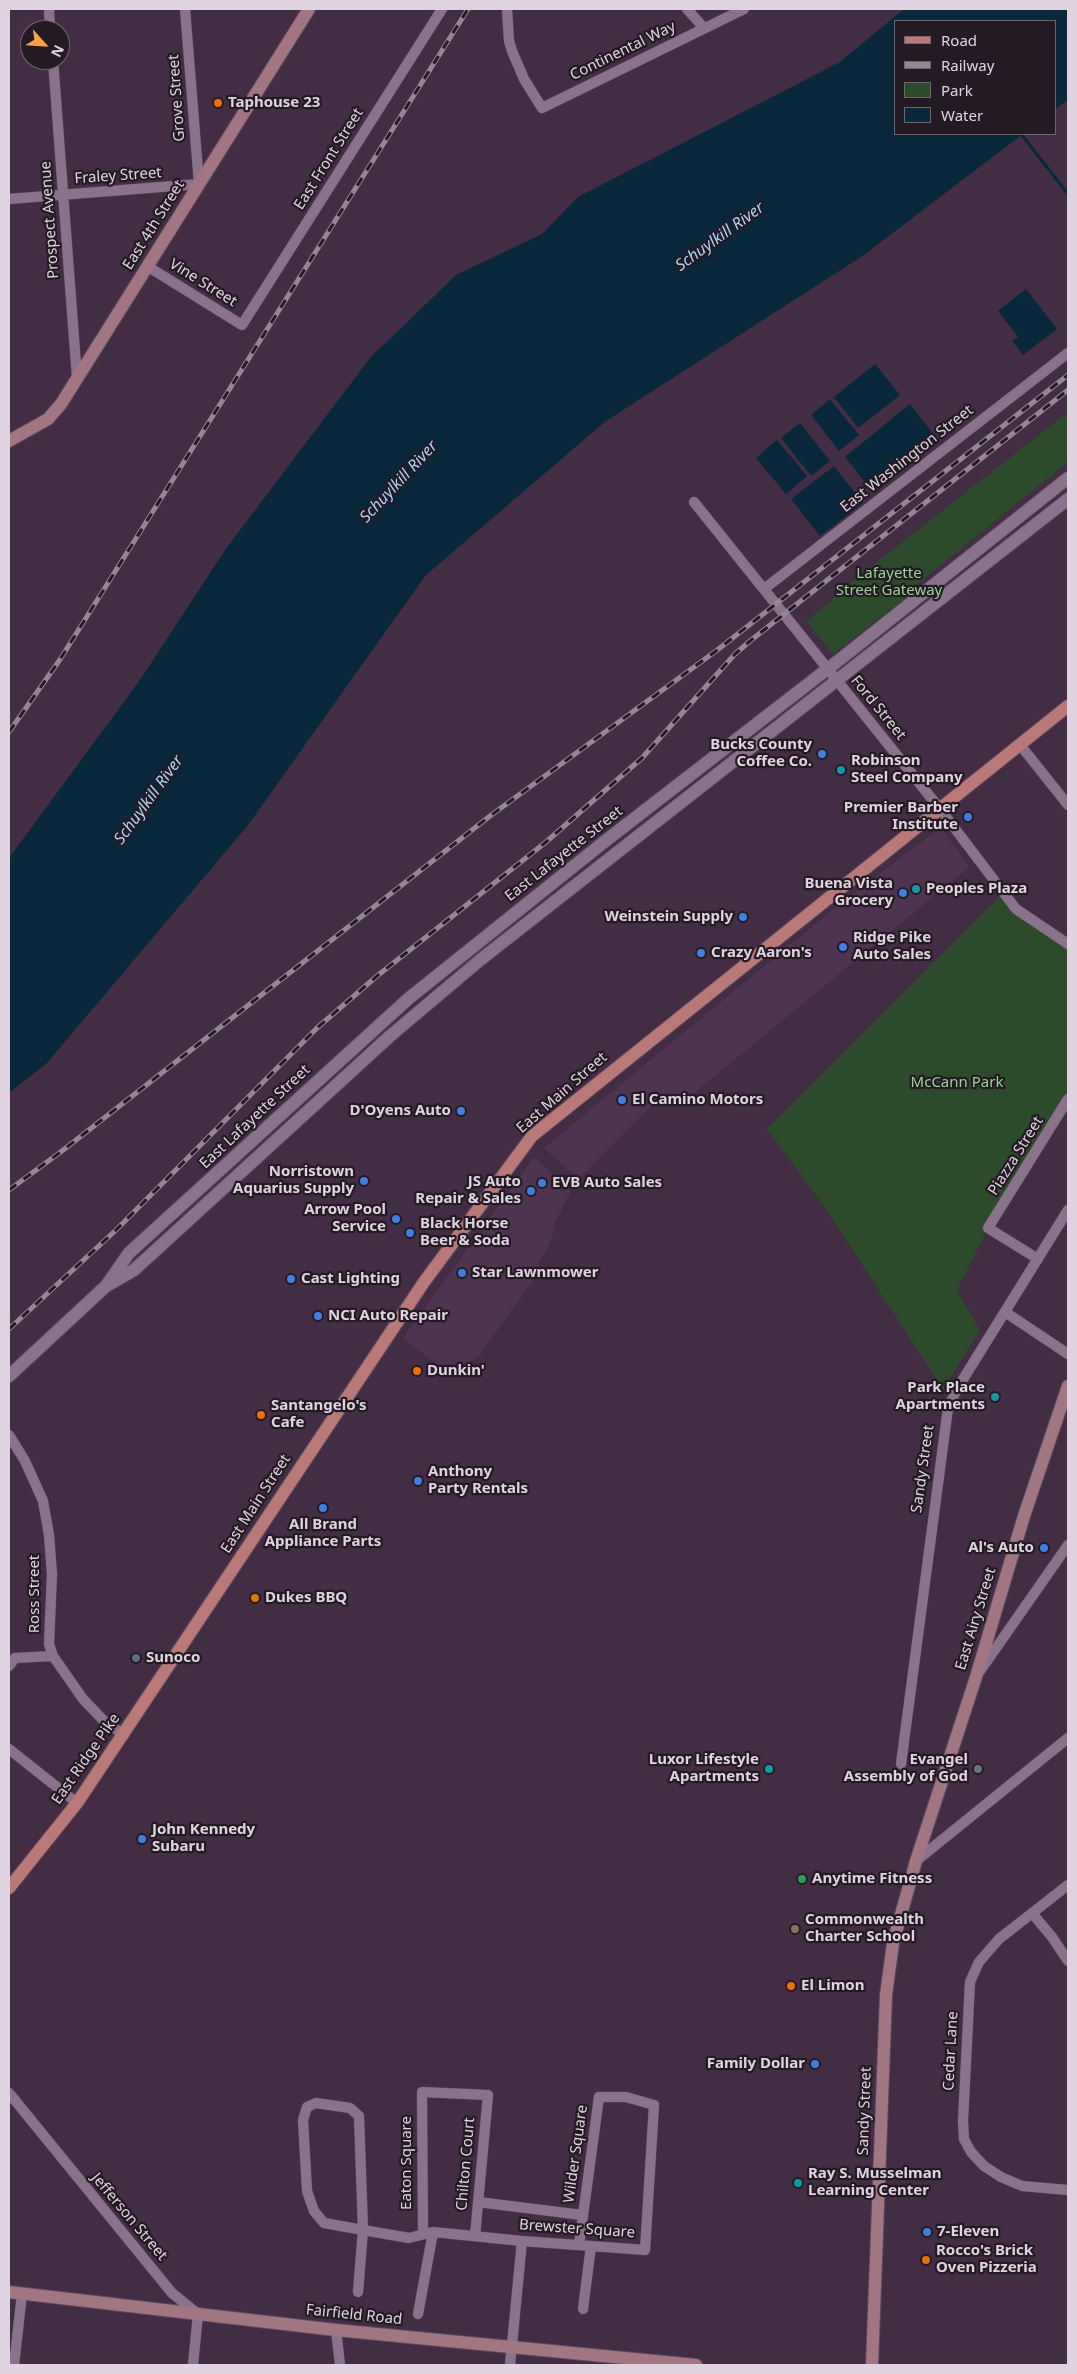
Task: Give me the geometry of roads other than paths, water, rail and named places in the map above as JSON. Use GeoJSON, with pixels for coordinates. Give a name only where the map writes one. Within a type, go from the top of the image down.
{"type":"FeatureCollection","features":[{"type":"Feature","properties":{"kind":"main road","name":"East 4th Street"},"geometry":{"type":"LineString","coordinates":[[9,441],[48,419],[61,404],[309,9]]}},
{"type":"Feature","properties":{"kind":"main road","name":"East Main Street"},"geometry":{"type":"LineString","coordinates":[[183,1643],[424,1282],[532,1136],[1068,706]]}},
{"type":"Feature","properties":{"kind":"main road","name":"East Airy Street"},"geometry":{"type":"LineString","coordinates":[[916,1861],[976,1677],[1024,1516],[1068,1386]]}},
{"type":"Feature","properties":{"kind":"main road","name":"East Ridge Pike"},"geometry":{"type":"LineString","coordinates":[[9,1888],[77,1803],[124,1735],[183,1643]]}},
{"type":"Feature","properties":{"kind":"main road","name":"Sandy Street"},"geometry":{"type":"LineString","coordinates":[[872,2365],[886,1995],[893,1943],[916,1861]]}},
{"type":"Feature","properties":{"kind":"main road","name":"Fairfield Road"},"geometry":{"type":"LineString","coordinates":[[9,2292],[336,2330],[696,2365]]}},
{"type":"Feature","properties":{"kind":"street","name":"Grove Street"},"geometry":{"type":"LineString","coordinates":[[185,9],[199,184]]}},
{"type":"Feature","properties":{"kind":"street","name":"East Front Street"},"geometry":{"type":"LineString","coordinates":[[242,325],[442,9]]}},
{"type":"Feature","properties":{"kind":"street","name":"Continental Way"},"geometry":{"type":"LineString","coordinates":[[507,9],[509,41],[512,52],[524,79],[542,108],[744,9]]}},
{"type":"Feature","properties":{"kind":"street"},"geometry":{"type":"LineString","coordinates":[[686,9],[704,28]]}},
{"type":"Feature","properties":{"kind":"street","name":"Prospect Avenue"},"geometry":{"type":"LineString","coordinates":[[54,70],[77,378]]}},
{"type":"Feature","properties":{"kind":"street","name":"Fraley Street"},"geometry":{"type":"LineString","coordinates":[[9,199],[199,184]]}},
{"type":"Feature","properties":{"kind":"street","name":"Vine Street"},"geometry":{"type":"LineString","coordinates":[[147,266],[242,325]]}},
{"type":"Feature","properties":{"kind":"street","name":"East Washington Street"},"geometry":{"type":"LineString","coordinates":[[764,589],[1068,353]]}},
{"type":"Feature","properties":{"kind":"street","name":"East Lafayette Street"},"geometry":{"type":"LineString","coordinates":[[9,1376],[106,1286],[129,1253],[408,999],[596,848],[827,669],[1068,478]]}},
{"type":"Feature","properties":{"kind":"street","name":"East Lafayette Street"},"geometry":{"type":"LineString","coordinates":[[106,1286],[134,1270],[390,1036],[480,960],[1068,499]]}},
{"type":"Feature","properties":{"kind":"street","name":"Ford Street"},"geometry":{"type":"LineString","coordinates":[[694,502],[940,810],[1016,909],[1068,944]]}},
{"type":"Feature","properties":{"kind":"street"},"geometry":{"type":"LineString","coordinates":[[1020,746],[1068,805]]}},
{"type":"Feature","properties":{"kind":"street","name":"Piazza Street"},"geometry":{"type":"LineString","coordinates":[[1038,1259],[988,1228],[1068,1099]]}},
{"type":"Feature","properties":{"kind":"street","name":"Sandy Street"},"geometry":{"type":"LineString","coordinates":[[901,1764],[948,1408],[957,1389],[1068,1210]]}},
{"type":"Feature","properties":{"kind":"street"},"geometry":{"type":"LineString","coordinates":[[1005,1312],[1068,1354]]}},
{"type":"Feature","properties":{"kind":"street","name":"Ross Street"},"geometry":{"type":"LineString","coordinates":[[9,1435],[44,1501],[52,1574],[49,1644],[53,1656],[82,1699],[103,1720],[124,1735]]}},
{"type":"Feature","properties":{"kind":"street"},"geometry":{"type":"LineString","coordinates":[[976,1677],[1068,1545]]}},
{"type":"Feature","properties":{"kind":"street"},"geometry":{"type":"LineString","coordinates":[[9,1666],[15,1658],[53,1656]]}},
{"type":"Feature","properties":{"kind":"street"},"geometry":{"type":"LineString","coordinates":[[916,1861],[1068,1738]]}},
{"type":"Feature","properties":{"kind":"street"},"geometry":{"type":"LineString","coordinates":[[9,1749],[77,1803]]}},
{"type":"Feature","properties":{"kind":"street","name":"Cedar Lane"},"geometry":{"type":"LineString","coordinates":[[1068,1885],[999,1939],[979,1962],[970,1982],[963,2122],[964,2138],[971,2152],[984,2166],[1001,2177],[1022,2186],[1068,2190]]}},
{"type":"Feature","properties":{"kind":"street"},"geometry":{"type":"LineString","coordinates":[[1032,1913],[1052,1937],[1068,1961]]}},
{"type":"Feature","properties":{"kind":"street","name":"Eaton Square"},"geometry":{"type":"LineString","coordinates":[[418,2314],[428,2232],[422,2092],[488,2096]]}},
{"type":"Feature","properties":{"kind":"street","name":"Jefferson Street"},"geometry":{"type":"LineString","coordinates":[[9,2093],[172,2292],[198,2314]]}},
{"type":"Feature","properties":{"kind":"street","name":"Chilton Court"},"geometry":{"type":"LineString","coordinates":[[475,2236],[488,2096]]}},
{"type":"Feature","properties":{"kind":"street","name":"Brewster Square"},"geometry":{"type":"LineString","coordinates":[[363,2230],[409,2238],[428,2232],[645,2250],[654,2105],[626,2097],[599,2097]]}},
{"type":"Feature","properties":{"kind":"street","name":"Wilder Square"},"geometry":{"type":"LineString","coordinates":[[579,2245],[599,2097]]}},
{"type":"Feature","properties":{"kind":"street"},"geometry":{"type":"LineString","coordinates":[[358,2292],[363,2230],[359,2116],[350,2108],[316,2103],[308,2107],[303,2120],[307,2190],[314,2211],[324,2223],[363,2230]]}},
{"type":"Feature","properties":{"kind":"street"},"geometry":{"type":"LineString","coordinates":[[478,2202],[582,2215]]}},
{"type":"Feature","properties":{"kind":"street"},"geometry":{"type":"LineString","coordinates":[[510,2365],[522,2241]]}},
{"type":"Feature","properties":{"kind":"street"},"geometry":{"type":"LineString","coordinates":[[583,2309],[591,2246]]}},
{"type":"Feature","properties":{"kind":"street"},"geometry":{"type":"LineString","coordinates":[[14,2365],[22,2294]]}},
{"type":"Feature","properties":{"kind":"street"},"geometry":{"type":"LineString","coordinates":[[193,2365],[198,2314]]}},
{"type":"Feature","properties":{"kind":"street"},"geometry":{"type":"LineString","coordinates":[[336,2330],[340,2365]]}},
{"type":"Feature","properties":{"kind":"water","name":"Schuylkill River"},"geometry":{"type":"Polygon","coordinates":[[[904,9],[1068,9],[1068,99],[1057,108],[1057,20],[894,20],[894,135],[1022,135],[861,257],[606,421],[426,575],[248,825],[47,1063],[9,1093],[9,858],[140,680],[225,550],[370,358],[456,275],[542,234],[578,197],[840,62],[904,9]]]}},
{"type":"Feature","properties":{"kind":"water"},"geometry":{"type":"Polygon","coordinates":[[[1026,289],[1057,329],[1023,355],[1012,341],[1018,337],[998,311],[1026,289]]]}},
{"type":"Feature","properties":{"kind":"water"},"geometry":{"type":"Polygon","coordinates":[[[875,364],[900,395],[858,428],[834,397],[875,364]]]}},
{"type":"Feature","properties":{"kind":"water"},"geometry":{"type":"Polygon","coordinates":[[[830,399],[859,435],[839,451],[811,415],[830,399]]]}},
{"type":"Feature","properties":{"kind":"water"},"geometry":{"type":"Polygon","coordinates":[[[910,404],[939,441],[874,493],[845,457],[910,404]]]}},
{"type":"Feature","properties":{"kind":"water"},"geometry":{"type":"Polygon","coordinates":[[[800,423],[830,461],[811,476],[781,438],[800,423]]]}},
{"type":"Feature","properties":{"kind":"water"},"geometry":{"type":"Polygon","coordinates":[[[777,440],[807,476],[786,494],[756,458],[777,440]]]}},
{"type":"Feature","properties":{"kind":"water"},"geometry":{"type":"Polygon","coordinates":[[[834,466],[863,503],[820,536],[791,499],[834,466]]]}},
{"type":"Feature","properties":{"kind":"waterway"},"geometry":{"type":"LineString","coordinates":[[1022,135],[1068,194]]}},
{"type":"Feature","properties":{"kind":"railway"},"geometry":{"type":"LineString","coordinates":[[9,732],[59,661],[468,9]]}},
{"type":"Feature","properties":{"kind":"railway"},"geometry":{"type":"LineString","coordinates":[[9,1190],[62,1151],[490,816],[716,651],[1068,375]]}},
{"type":"Feature","properties":{"kind":"railway"},"geometry":{"type":"LineString","coordinates":[[9,1329],[116,1230],[317,1028],[377,976],[546,842],[642,758],[735,654],[1068,390]]}},
{"type":"Feature","properties":{"kind":"place","name":"Taphouse 23"},"geometry":{"type":"Point","coordinates":[218,103]}},
{"type":"Feature","properties":{"kind":"place","name":"Bucks County Coffee Co."},"geometry":{"type":"Point","coordinates":[822,754]}},
{"type":"Feature","properties":{"kind":"place","name":"Robinson Steel Company"},"geometry":{"type":"Point","coordinates":[841,770]}},
{"type":"Feature","properties":{"kind":"place","name":"Premier Barber Institute"},"geometry":{"type":"Point","coordinates":[968,817]}},
{"type":"Feature","properties":{"kind":"place","name":"Peoples Plaza"},"geometry":{"type":"Point","coordinates":[916,889]}},
{"type":"Feature","properties":{"kind":"place","name":"Buena Vista Grocery"},"geometry":{"type":"Point","coordinates":[903,893]}},
{"type":"Feature","properties":{"kind":"place","name":"Weinstein Supply"},"geometry":{"type":"Point","coordinates":[743,917]}},
{"type":"Feature","properties":{"kind":"place","name":"Ridge Pike Auto Sales"},"geometry":{"type":"Point","coordinates":[843,947]}},
{"type":"Feature","properties":{"kind":"place","name":"Crazy Aaron's"},"geometry":{"type":"Point","coordinates":[701,953]}},
{"type":"Feature","properties":{"kind":"place","name":"El Camino Motors"},"geometry":{"type":"Point","coordinates":[622,1100]}},
{"type":"Feature","properties":{"kind":"place","name":"D'Oyens Auto"},"geometry":{"type":"Point","coordinates":[461,1111]}},
{"type":"Feature","properties":{"kind":"place","name":"Norristown Aquarius Supply"},"geometry":{"type":"Point","coordinates":[364,1181]}},
{"type":"Feature","properties":{"kind":"place","name":"EVB Auto Sales"},"geometry":{"type":"Point","coordinates":[542,1183]}},
{"type":"Feature","properties":{"kind":"place","name":"JS Auto Repair & Sales"},"geometry":{"type":"Point","coordinates":[531,1191]}},
{"type":"Feature","properties":{"kind":"place","name":"Arrow Pool Service"},"geometry":{"type":"Point","coordinates":[396,1219]}},
{"type":"Feature","properties":{"kind":"place","name":"Black Horse Beer & Soda"},"geometry":{"type":"Point","coordinates":[410,1233]}},
{"type":"Feature","properties":{"kind":"place","name":"Star Lawnmower"},"geometry":{"type":"Point","coordinates":[462,1273]}},
{"type":"Feature","properties":{"kind":"place","name":"Cast Lighting"},"geometry":{"type":"Point","coordinates":[291,1279]}},
{"type":"Feature","properties":{"kind":"place","name":"NCI Auto Repair"},"geometry":{"type":"Point","coordinates":[318,1316]}},
{"type":"Feature","properties":{"kind":"place","name":"Dunkin'"},"geometry":{"type":"Point","coordinates":[417,1371]}},
{"type":"Feature","properties":{"kind":"place","name":"Park Place Apartments"},"geometry":{"type":"Point","coordinates":[995,1397]}},
{"type":"Feature","properties":{"kind":"place","name":"Santangelo's Cafe"},"geometry":{"type":"Point","coordinates":[261,1415]}},
{"type":"Feature","properties":{"kind":"place","name":"Anthony Party Rentals"},"geometry":{"type":"Point","coordinates":[418,1481]}},
{"type":"Feature","properties":{"kind":"place","name":"All Brand Appliance Parts"},"geometry":{"type":"Point","coordinates":[323,1508]}},
{"type":"Feature","properties":{"kind":"place","name":"Al's Auto"},"geometry":{"type":"Point","coordinates":[1044,1548]}},
{"type":"Feature","properties":{"kind":"place","name":"Dukes BBQ"},"geometry":{"type":"Point","coordinates":[255,1598]}},
{"type":"Feature","properties":{"kind":"place","name":"Sunoco"},"geometry":{"type":"Point","coordinates":[136,1658]}},
{"type":"Feature","properties":{"kind":"place","name":"Luxor Lifestyle Apartments"},"geometry":{"type":"Point","coordinates":[769,1769]}},
{"type":"Feature","properties":{"kind":"place","name":"Evangel Assembly of God"},"geometry":{"type":"Point","coordinates":[978,1769]}},
{"type":"Feature","properties":{"kind":"place","name":"John Kennedy Subaru"},"geometry":{"type":"Point","coordinates":[142,1839]}},
{"type":"Feature","properties":{"kind":"place","name":"Anytime Fitness"},"geometry":{"type":"Point","coordinates":[802,1879]}},
{"type":"Feature","properties":{"kind":"place","name":"Commonwealth Charter School"},"geometry":{"type":"Point","coordinates":[795,1929]}},
{"type":"Feature","properties":{"kind":"place","name":"El Limon"},"geometry":{"type":"Point","coordinates":[791,1986]}},
{"type":"Feature","properties":{"kind":"place","name":"Family Dollar"},"geometry":{"type":"Point","coordinates":[815,2064]}},
{"type":"Feature","properties":{"kind":"place","name":"Ray S. Musselman Learning Center"},"geometry":{"type":"Point","coordinates":[798,2183]}},
{"type":"Feature","properties":{"kind":"place","name":"7-Eleven"},"geometry":{"type":"Point","coordinates":[927,2232]}},
{"type":"Feature","properties":{"kind":"place","name":"Rocco's Brick Oven Pizzeria"},"geometry":{"type":"Point","coordinates":[926,2260]}},
{"type":"Feature","properties":{"kind":"park label","name":"Lafayette Street Gateway"},"geometry":{"type":"Point","coordinates":[889,582]}},
{"type":"Feature","properties":{"kind":"park label","name":"McCann Park"},"geometry":{"type":"Point","coordinates":[957,1083]}}]}
